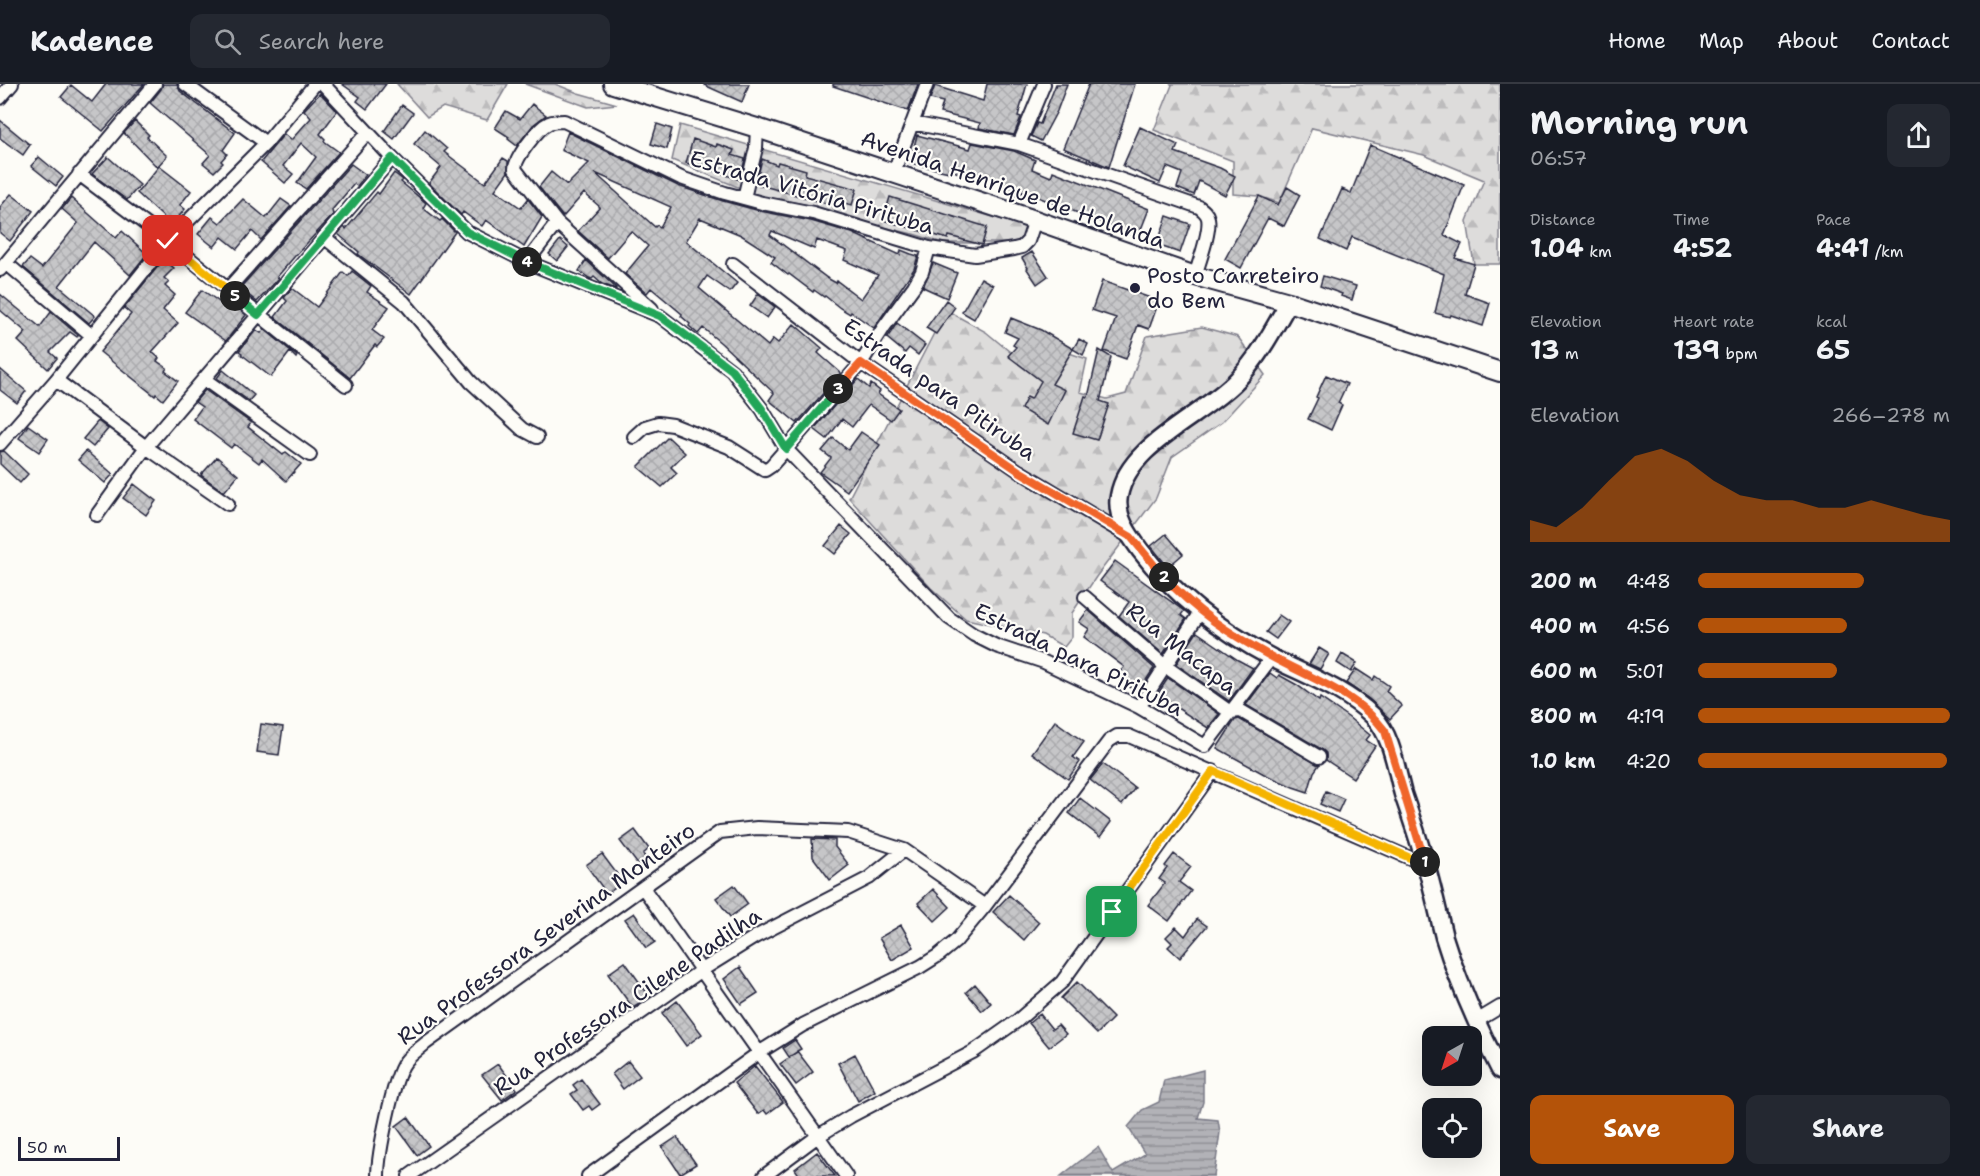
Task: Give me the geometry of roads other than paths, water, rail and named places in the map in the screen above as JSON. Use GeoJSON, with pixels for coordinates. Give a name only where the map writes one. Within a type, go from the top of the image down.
{"type":"FeatureCollection","features":[{"type":"Feature","properties":{"kind":"main road","name":"Avenida Henrique de Holanda"},"geometry":{"type":"LineString","coordinates":[[621,85],[1035,220],[1195,276],[1289,302],[1500,372]]}},
{"type":"Feature","properties":{"kind":"main road"},"geometry":{"type":"LineString","coordinates":[[1289,302],[1263,348],[1237,380],[1218,398],[1155,441],[1140,456],[1122,482],[1118,500],[1120,518],[1131,537],[1152,563],[1200,612],[1272,657],[1337,689],[1361,705],[1385,731],[1426,865],[1445,939],[1475,1022],[1500,1070]]}},
{"type":"Feature","properties":{"kind":"street"},"geometry":{"type":"LineString","coordinates":[[0,98],[12,84]]}},
{"type":"Feature","properties":{"kind":"street"},"geometry":{"type":"LineString","coordinates":[[91,335],[3,267],[154,84]]}},
{"type":"Feature","properties":{"kind":"street"},"geometry":{"type":"LineString","coordinates":[[185,84],[266,143]]}},
{"type":"Feature","properties":{"kind":"street"},"geometry":{"type":"LineString","coordinates":[[0,444],[56,380],[168,241],[266,143],[315,84]]}},
{"type":"Feature","properties":{"kind":"street","name":"Estrada para Pirituba"},"geometry":{"type":"LineString","coordinates":[[323,84],[392,158],[467,232],[526,262],[660,316],[732,370],[762,409],[786,449],[949,618],[974,635],[996,646],[1044,662],[1139,707],[1205,746],[1230,712]]}},
{"type":"Feature","properties":{"kind":"street"},"geometry":{"type":"LineString","coordinates":[[893,174],[927,84]]}},
{"type":"Feature","properties":{"kind":"street"},"geometry":{"type":"LineString","coordinates":[[1019,144],[1044,84]]}},
{"type":"Feature","properties":{"kind":"street","name":"Estrada Vitória Pirituba"},"geometry":{"type":"LineString","coordinates":[[660,316],[557,223],[515,169],[515,163],[539,130],[549,123],[564,121],[681,178],[744,198],[813,213],[929,248],[975,255],[1022,247],[1028,241],[1035,220]]}},
{"type":"Feature","properties":{"kind":"street"},"geometry":{"type":"LineString","coordinates":[[912,123],[1019,144],[1199,207],[1206,212],[1209,219],[1195,276]]}},
{"type":"Feature","properties":{"kind":"street"},"geometry":{"type":"LineString","coordinates":[[744,198],[756,148],[757,128]]}},
{"type":"Feature","properties":{"kind":"street"},"geometry":{"type":"LineString","coordinates":[[227,290],[368,132]]}},
{"type":"Feature","properties":{"kind":"street"},"geometry":{"type":"LineString","coordinates":[[97,515],[146,447],[392,158]]}},
{"type":"Feature","properties":{"kind":"street"},"geometry":{"type":"LineString","coordinates":[[79,174],[168,241],[346,385]]}},
{"type":"Feature","properties":{"kind":"street"},"geometry":{"type":"LineString","coordinates":[[526,262],[557,223]]}},
{"type":"Feature","properties":{"kind":"street"},"geometry":{"type":"LineString","coordinates":[[324,237],[404,302],[471,382],[522,429],[537,437]]}},
{"type":"Feature","properties":{"kind":"street"},"geometry":{"type":"LineString","coordinates":[[634,437],[645,427],[658,423],[673,425],[729,447],[765,470],[861,363],[914,286],[922,272],[929,248]]}},
{"type":"Feature","properties":{"kind":"street","name":"Estrada para Pitiruba"},"geometry":{"type":"LineString","coordinates":[[733,264],[861,363],[1019,471],[1131,537]]}},
{"type":"Feature","properties":{"kind":"street"},"geometry":{"type":"LineString","coordinates":[[204,379],[309,455]]}},
{"type":"Feature","properties":{"kind":"street"},"geometry":{"type":"LineString","coordinates":[[56,380],[228,504]]}},
{"type":"Feature","properties":{"kind":"street","name":"Rua Macapa"},"geometry":{"type":"LineString","coordinates":[[1085,597],[1165,666],[1230,712],[1242,711],[1319,758]]}},
{"type":"Feature","properties":{"kind":"street"},"geometry":{"type":"LineString","coordinates":[[1139,707],[1200,612]]}},
{"type":"Feature","properties":{"kind":"street"},"geometry":{"type":"LineString","coordinates":[[1230,712],[1272,657]]}},
{"type":"Feature","properties":{"kind":"street","name":"Estrada para Pirituba"},"geometry":{"type":"LineString","coordinates":[[985,906],[1109,741],[1117,736],[1129,736],[1213,771],[1426,865]]}},
{"type":"Feature","properties":{"kind":"street"},"geometry":{"type":"LineString","coordinates":[[764,1176],[818,1136],[851,1116],[973,1052],[1017,1021],[1062,982],[1213,771]]}},
{"type":"Feature","properties":{"kind":"street","name":"Rua Professora Severina Monteiro"},"geometry":{"type":"LineString","coordinates":[[378,1176],[381,1143],[397,1079],[404,1062],[426,1043],[720,832],[757,828],[848,832],[904,850]]}},
{"type":"Feature","properties":{"kind":"street"},"geometry":{"type":"LineString","coordinates":[[588,1176],[760,1052],[804,1025],[920,967],[957,940],[985,906],[904,850]]}},
{"type":"Feature","properties":{"kind":"street","name":"Rua Professora Cilene Padilha"},"geometry":{"type":"LineString","coordinates":[[409,1176],[702,970],[755,937],[869,878],[904,850]]}},
{"type":"Feature","properties":{"kind":"street"},"geometry":{"type":"LineString","coordinates":[[644,888],[846,1176]]}},
{"type":"Feature","properties":{"kind":"street"},"geometry":{"type":"LineString","coordinates":[[1475,1022],[1500,1007]]}},
{"type":"Feature","properties":{"kind":"place","name":"Posto Carreteiro do Bem"},"geometry":{"type":"Point","coordinates":[1135,288]}}]}
